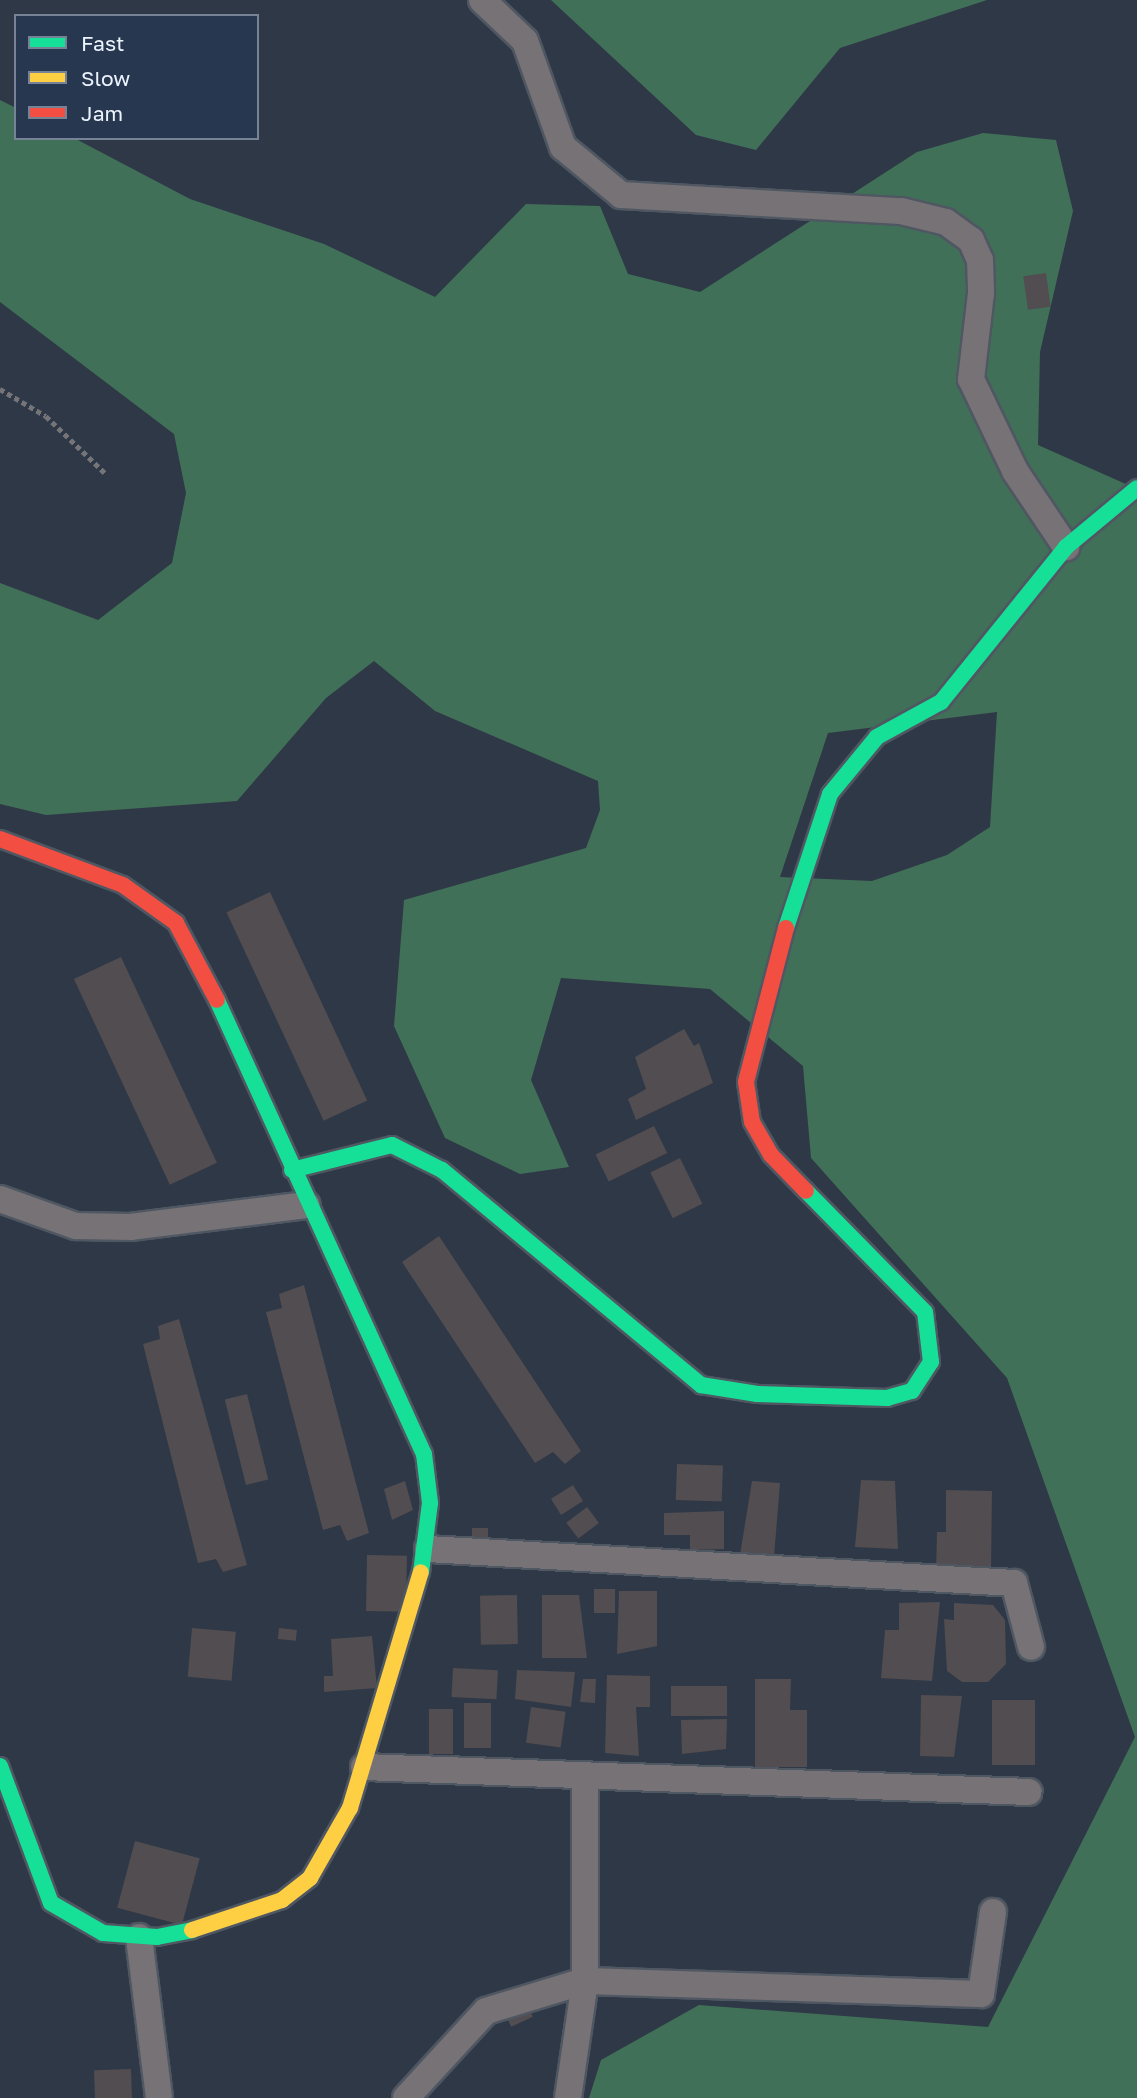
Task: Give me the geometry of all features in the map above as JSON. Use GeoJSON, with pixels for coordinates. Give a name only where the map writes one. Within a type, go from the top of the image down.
{"type":"FeatureCollection","features":[{"type":"Feature","properties":{"kind":"street"},"geometry":{"type":"LineString","coordinates":[[482,0],[525,41],[563,147],[621,195],[901,211],[946,222],[971,240],[981,260],[981,293],[971,379],[1015,471],[1066,547]]}},
{"type":"Feature","properties":{"kind":"street"},"geometry":{"type":"LineString","coordinates":[[292,1170],[392,1145],[442,1170],[701,1385],[757,1394],[874,1398],[912,1391],[931,1362],[925,1312],[771,1156],[752,1122],[746,1082],[800,874],[830,794],[877,737],[941,702],[1066,547],[1137,488]]}},
{"type":"Feature","properties":{"kind":"street"},"geometry":{"type":"LineString","coordinates":[[0,839],[123,885],[176,923],[206,975],[307,1205],[424,1454],[428,1549],[364,1767],[327,1854],[282,1900],[221,1925],[139,1937],[103,1933],[51,1903],[0,1766]]}},
{"type":"Feature","properties":{"kind":"street"},"geometry":{"type":"LineString","coordinates":[[0,1199],[76,1226],[130,1227],[307,1205]]}},
{"type":"Feature","properties":{"kind":"street"},"geometry":{"type":"LineString","coordinates":[[428,1549],[1014,1583],[1031,1647]]}},
{"type":"Feature","properties":{"kind":"street"},"geometry":{"type":"LineString","coordinates":[[364,1767],[1028,1792]]}},
{"type":"Feature","properties":{"kind":"street"},"geometry":{"type":"LineString","coordinates":[[568,2098],[585,1981],[585,1776]]}},
{"type":"Feature","properties":{"kind":"street"},"geometry":{"type":"LineString","coordinates":[[406,2098],[486,2011],[585,1981],[981,1994],[993,1912]]}},
{"type":"Feature","properties":{"kind":"street"},"geometry":{"type":"LineString","coordinates":[[139,1937],[159,2098]]}},
{"type":"Feature","properties":{"kind":"path"},"geometry":{"type":"LineString","coordinates":[[0,389],[46,416],[105,473]]}},
{"type":"Feature","properties":{"kind":"green space"},"geometry":{"type":"Polygon","coordinates":[[[551,0],[987,0],[840,48],[756,150],[696,135],[551,0]]]}},
{"type":"Feature","properties":{"kind":"green space"},"geometry":{"type":"Polygon","coordinates":[[[0,100],[14,107],[14,140],[78,140],[190,199],[324,244],[435,297],[526,204],[600,206],[628,274],[700,292],[917,152],[983,133],[1056,140],[1073,211],[1040,352],[1038,445],[1137,489],[1137,2098],[589,2098],[601,2060],[699,2005],[988,2027],[1135,1737],[1007,1378],[811,1158],[803,1066],[710,989],[561,978],[531,1080],[569,1167],[520,1174],[445,1138],[394,1026],[404,900],[586,848],[600,810],[598,781],[435,711],[374,661],[326,698],[237,801],[46,815],[0,804],[0,583],[98,620],[172,563],[186,493],[174,434],[0,302],[0,100]],[[997,712],[828,733],[780,877],[872,881],[947,855],[990,827],[997,712]]]}},
{"type":"Feature","properties":{"kind":"building"},"geometry":{"type":"Polygon","coordinates":[[[1046,273],[1051,307],[1028,310],[1023,276],[1046,273]]]}},
{"type":"Feature","properties":{"kind":"building"},"geometry":{"type":"Polygon","coordinates":[[[270,892],[367,1100],[324,1121],[226,912],[270,892]]]}},
{"type":"Feature","properties":{"kind":"building"},"geometry":{"type":"Polygon","coordinates":[[[121,957],[217,1163],[170,1185],[74,979],[121,957]]]}},
{"type":"Feature","properties":{"kind":"building"},"geometry":{"type":"Polygon","coordinates":[[[684,1029],[694,1046],[699,1043],[713,1083],[636,1120],[628,1099],[646,1089],[635,1057],[684,1029]]]}},
{"type":"Feature","properties":{"kind":"building"},"geometry":{"type":"Polygon","coordinates":[[[654,1126],[667,1153],[609,1181],[596,1154],[654,1126]]]}},
{"type":"Feature","properties":{"kind":"building"},"geometry":{"type":"Polygon","coordinates":[[[680,1158],[702,1204],[673,1218],[650,1172],[680,1158]]]}},
{"type":"Feature","properties":{"kind":"building"},"geometry":{"type":"Polygon","coordinates":[[[439,1236],[581,1451],[565,1464],[553,1452],[535,1463],[402,1262],[439,1236]]]}},
{"type":"Feature","properties":{"kind":"building"},"geometry":{"type":"Polygon","coordinates":[[[304,1285],[369,1533],[347,1541],[340,1525],[323,1530],[266,1312],[282,1308],[279,1294],[304,1285]]]}},
{"type":"Feature","properties":{"kind":"building"},"geometry":{"type":"Polygon","coordinates":[[[179,1319],[247,1565],[223,1572],[216,1559],[198,1563],[143,1344],[160,1339],[158,1326],[179,1319]]]}},
{"type":"Feature","properties":{"kind":"building"},"geometry":{"type":"Polygon","coordinates":[[[247,1394],[268,1479],[246,1485],[225,1400],[247,1394]]]}},
{"type":"Feature","properties":{"kind":"building"},"geometry":{"type":"Polygon","coordinates":[[[677,1464],[723,1466],[722,1502],[676,1500],[677,1464]]]}},
{"type":"Feature","properties":{"kind":"building"},"geometry":{"type":"Polygon","coordinates":[[[861,1480],[895,1481],[898,1549],[855,1547],[861,1480]]]}},
{"type":"Feature","properties":{"kind":"building"},"geometry":{"type":"Polygon","coordinates":[[[405,1481],[413,1510],[392,1520],[384,1489],[405,1481]]]}},
{"type":"Feature","properties":{"kind":"building"},"geometry":{"type":"Polygon","coordinates":[[[752,1481],[780,1483],[774,1557],[740,1555],[752,1481]]]}},
{"type":"Feature","properties":{"kind":"building"},"geometry":{"type":"Polygon","coordinates":[[[573,1485],[583,1501],[561,1515],[551,1499],[573,1485]]]}},
{"type":"Feature","properties":{"kind":"building"},"geometry":{"type":"Polygon","coordinates":[[[946,1490],[992,1491],[991,1570],[936,1571],[937,1532],[946,1532],[946,1490]]]}},
{"type":"Feature","properties":{"kind":"building"},"geometry":{"type":"Polygon","coordinates":[[[587,1507],[599,1523],[578,1539],[566,1523],[587,1507]]]}},
{"type":"Feature","properties":{"kind":"building"},"geometry":{"type":"Polygon","coordinates":[[[724,1511],[724,1549],[690,1550],[690,1535],[664,1535],[664,1513],[724,1511]]]}},
{"type":"Feature","properties":{"kind":"building"},"geometry":{"type":"Polygon","coordinates":[[[472,1528],[488,1528],[488,1540],[472,1540],[472,1528]]]}},
{"type":"Feature","properties":{"kind":"building"},"geometry":{"type":"Polygon","coordinates":[[[367,1555],[407,1556],[406,1612],[366,1611],[367,1555]]]}},
{"type":"Feature","properties":{"kind":"building"},"geometry":{"type":"Polygon","coordinates":[[[594,1589],[615,1589],[615,1613],[594,1613],[594,1589]]]}},
{"type":"Feature","properties":{"kind":"building"},"geometry":{"type":"Polygon","coordinates":[[[619,1591],[657,1591],[657,1646],[617,1654],[619,1591]]]}},
{"type":"Feature","properties":{"kind":"building"},"geometry":{"type":"Polygon","coordinates":[[[517,1595],[518,1644],[481,1645],[480,1596],[517,1595]]]}},
{"type":"Feature","properties":{"kind":"building"},"geometry":{"type":"Polygon","coordinates":[[[542,1595],[579,1595],[587,1658],[542,1658],[542,1595]]]}},
{"type":"Feature","properties":{"kind":"building"},"geometry":{"type":"Polygon","coordinates":[[[940,1602],[932,1681],[881,1678],[885,1630],[899,1630],[899,1603],[940,1602]]]}},
{"type":"Feature","properties":{"kind":"building"},"geometry":{"type":"Polygon","coordinates":[[[954,1603],[993,1605],[1005,1620],[1006,1664],[988,1682],[962,1682],[947,1671],[944,1619],[954,1620],[954,1603]]]}},
{"type":"Feature","properties":{"kind":"building"},"geometry":{"type":"Polygon","coordinates":[[[192,1628],[236,1632],[232,1681],[188,1677],[192,1628]]]}},
{"type":"Feature","properties":{"kind":"building"},"geometry":{"type":"Polygon","coordinates":[[[279,1628],[297,1630],[296,1641],[278,1639],[279,1628]]]}},
{"type":"Feature","properties":{"kind":"building"},"geometry":{"type":"Polygon","coordinates":[[[372,1636],[377,1688],[324,1692],[324,1676],[333,1676],[331,1639],[372,1636]]]}},
{"type":"Feature","properties":{"kind":"building"},"geometry":{"type":"Polygon","coordinates":[[[453,1668],[498,1670],[496,1699],[451,1697],[453,1668]]]}},
{"type":"Feature","properties":{"kind":"building"},"geometry":{"type":"Polygon","coordinates":[[[517,1670],[575,1672],[571,1707],[515,1699],[517,1670]]]}},
{"type":"Feature","properties":{"kind":"building"},"geometry":{"type":"Polygon","coordinates":[[[607,1675],[650,1676],[650,1707],[636,1707],[639,1756],[605,1753],[607,1675]]]}},
{"type":"Feature","properties":{"kind":"building"},"geometry":{"type":"Polygon","coordinates":[[[583,1679],[596,1679],[595,1703],[580,1702],[583,1679]]]}},
{"type":"Feature","properties":{"kind":"building"},"geometry":{"type":"Polygon","coordinates":[[[755,1679],[791,1679],[790,1710],[807,1710],[807,1767],[755,1767],[755,1679]]]}},
{"type":"Feature","properties":{"kind":"building"},"geometry":{"type":"Polygon","coordinates":[[[671,1686],[727,1686],[727,1716],[671,1716],[671,1686]]]}},
{"type":"Feature","properties":{"kind":"building"},"geometry":{"type":"Polygon","coordinates":[[[921,1695],[962,1696],[954,1757],[920,1756],[921,1695]]]}},
{"type":"Feature","properties":{"kind":"building"},"geometry":{"type":"Polygon","coordinates":[[[992,1700],[1035,1700],[1035,1765],[992,1765],[992,1700]]]}},
{"type":"Feature","properties":{"kind":"building"},"geometry":{"type":"Polygon","coordinates":[[[464,1703],[491,1703],[491,1748],[464,1748],[464,1703]]]}},
{"type":"Feature","properties":{"kind":"building"},"geometry":{"type":"Polygon","coordinates":[[[531,1707],[566,1712],[561,1748],[526,1743],[531,1707]]]}},
{"type":"Feature","properties":{"kind":"building"},"geometry":{"type":"Polygon","coordinates":[[[429,1709],[453,1709],[453,1754],[429,1754],[429,1709]]]}},
{"type":"Feature","properties":{"kind":"building"},"geometry":{"type":"Polygon","coordinates":[[[727,1719],[726,1749],[682,1754],[681,1720],[727,1719]]]}},
{"type":"Feature","properties":{"kind":"building"},"geometry":{"type":"Polygon","coordinates":[[[135,1841],[200,1858],[182,1925],[117,1908],[135,1841]]]}},
{"type":"Feature","properties":{"kind":"building"},"geometry":{"type":"Polygon","coordinates":[[[527,2004],[533,2017],[511,2027],[505,2014],[527,2004]]]}},
{"type":"Feature","properties":{"kind":"building"},"geometry":{"type":"Polygon","coordinates":[[[131,2069],[132,2098],[95,2098],[94,2070],[131,2069]]]}},
{"type":"Feature","properties":{"kind":"traffic: fast"},"geometry":{"type":"LineString","coordinates":[[786,928],[830,794],[877,737],[941,702],[1066,547],[1137,488]]}},
{"type":"Feature","properties":{"kind":"traffic: fast"},"geometry":{"type":"LineString","coordinates":[[217,1000],[424,1454],[430,1503],[421,1572]]}},
{"type":"Feature","properties":{"kind":"traffic: fast"},"geometry":{"type":"LineString","coordinates":[[292,1170],[392,1145],[442,1170],[701,1385],[757,1394],[887,1398],[912,1391],[931,1362],[925,1312],[806,1191]]}},
{"type":"Feature","properties":{"kind":"traffic: fast"},"geometry":{"type":"LineString","coordinates":[[0,1766],[51,1903],[103,1933],[157,1937],[192,1930]]}},
{"type":"Feature","properties":{"kind":"traffic: slow"},"geometry":{"type":"LineString","coordinates":[[192,1930],[282,1900],[310,1878],[350,1808],[421,1572]]}},
{"type":"Feature","properties":{"kind":"traffic: jam"},"geometry":{"type":"LineString","coordinates":[[0,839],[123,885],[176,923],[217,1000]]}},
{"type":"Feature","properties":{"kind":"traffic: jam"},"geometry":{"type":"LineString","coordinates":[[786,928],[746,1082],[752,1122],[771,1155],[806,1191]]}}]}
